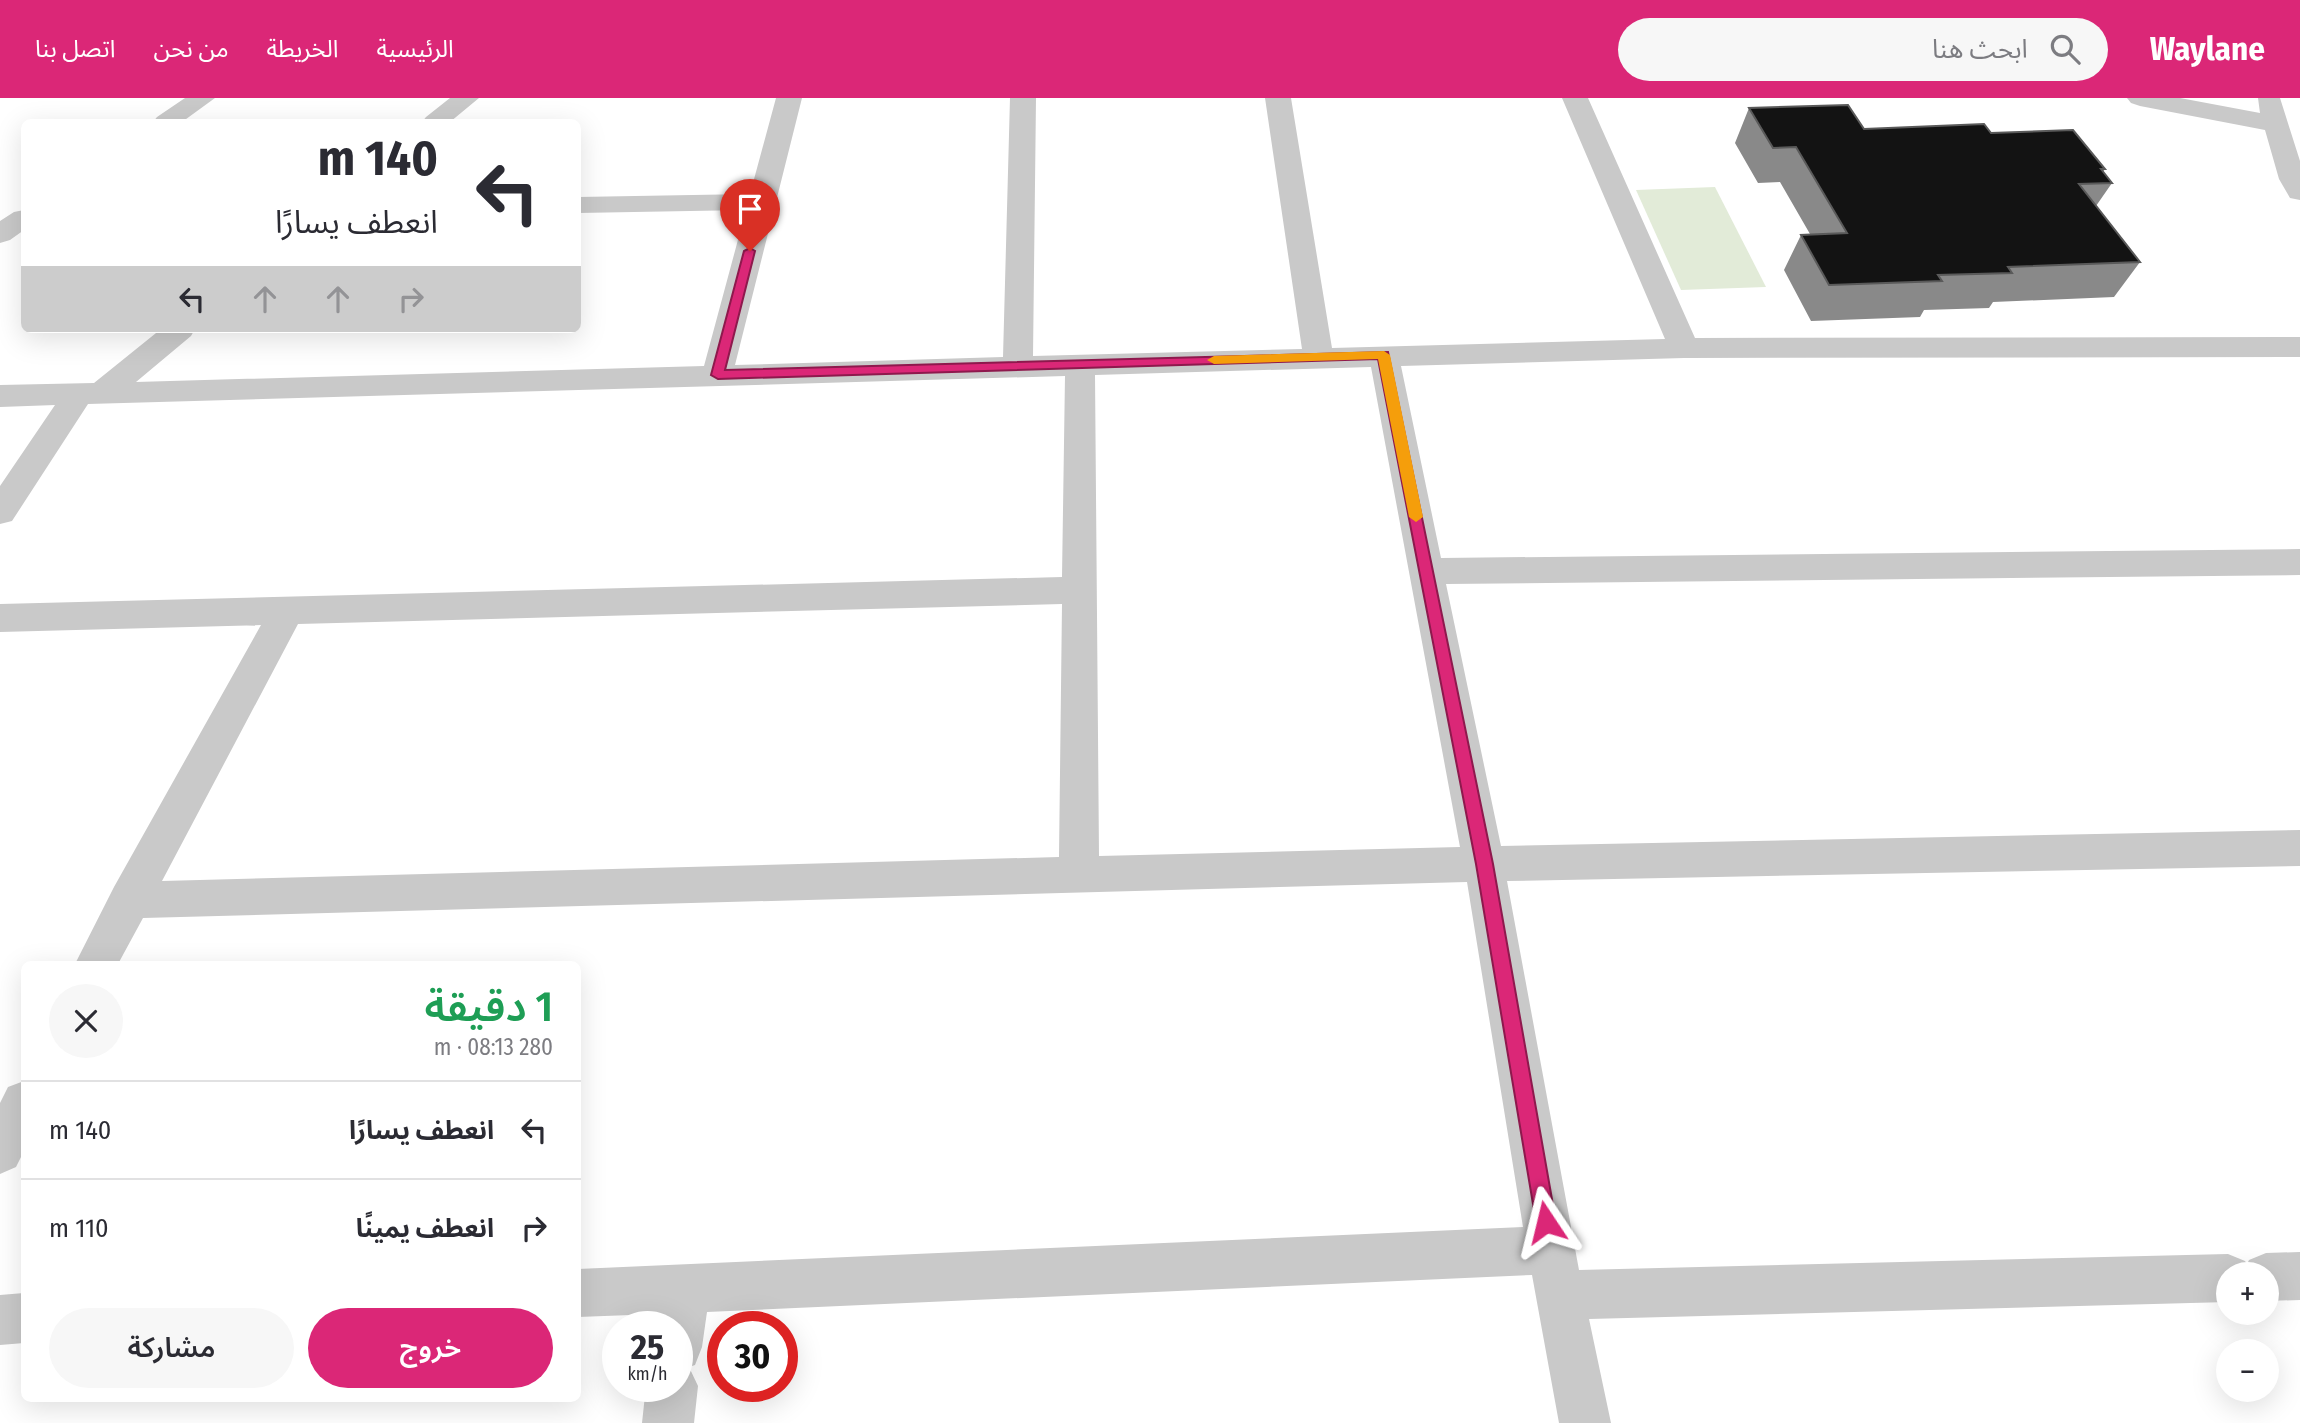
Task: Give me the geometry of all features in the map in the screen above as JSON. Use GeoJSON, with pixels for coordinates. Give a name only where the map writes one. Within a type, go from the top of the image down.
{"type":"FeatureCollection","features":[{"type":"Feature","properties":{"kind":"street"},"geometry":{"type":"LineString","coordinates":[[170,119],[202,98]]}},
{"type":"Feature","properties":{"kind":"street"},"geometry":{"type":"LineString","coordinates":[[439,119],[466,98]]}},
{"type":"Feature","properties":{"kind":"street"},"geometry":{"type":"LineString","coordinates":[[718,375],[789,98]]}},
{"type":"Feature","properties":{"kind":"street"},"geometry":{"type":"LineString","coordinates":[[1018,366],[1023,98]]}},
{"type":"Feature","properties":{"kind":"street"},"geometry":{"type":"LineString","coordinates":[[1278,98],[1318,357]]}},
{"type":"Feature","properties":{"kind":"street"},"geometry":{"type":"LineString","coordinates":[[1575,98],[1684,348]]}},
{"type":"Feature","properties":{"kind":"street"},"geometry":{"type":"LineString","coordinates":[[2140,98],[2276,124]]}},
{"type":"Feature","properties":{"kind":"street"},"geometry":{"type":"LineString","coordinates":[[2268,98],[2292,178],[2300,192]]}},
{"type":"Feature","properties":{"kind":"street"},"geometry":{"type":"LineString","coordinates":[[581,205],[762,202]]}},
{"type":"Feature","properties":{"kind":"street"},"geometry":{"type":"LineString","coordinates":[[0,234],[21,220]]}},
{"type":"Feature","properties":{"kind":"street"},"geometry":{"type":"LineString","coordinates":[[0,512],[91,393],[174,333]]}},
{"type":"Feature","properties":{"kind":"street"},"geometry":{"type":"LineString","coordinates":[[0,396],[1684,348],[2300,347]]}},
{"type":"Feature","properties":{"kind":"street"},"geometry":{"type":"LineString","coordinates":[[1384,355],[1484,864],[1555,1272],[1585,1423]]}},
{"type":"Feature","properties":{"kind":"street"},"geometry":{"type":"LineString","coordinates":[[1079,875],[1080,364]]}},
{"type":"Feature","properties":{"kind":"street"},"geometry":{"type":"LineString","coordinates":[[1427,571],[2300,562]]}},
{"type":"Feature","properties":{"kind":"street"},"geometry":{"type":"LineString","coordinates":[[0,618],[1080,590]]}},
{"type":"Feature","properties":{"kind":"street"},"geometry":{"type":"LineString","coordinates":[[98,961],[287,611]]}},
{"type":"Feature","properties":{"kind":"street"},"geometry":{"type":"LineString","coordinates":[[129,900],[1484,864],[2300,848]]}},
{"type":"Feature","properties":{"kind":"street"},"geometry":{"type":"LineString","coordinates":[[0,1151],[21,1109]]}},
{"type":"Feature","properties":{"kind":"street"},"geometry":{"type":"LineString","coordinates":[[581,1293],[685,1288],[1555,1272],[2216,1278]]}},
{"type":"Feature","properties":{"kind":"street"},"geometry":{"type":"LineString","coordinates":[[2279,1277],[2300,1276]]}},
{"type":"Feature","properties":{"kind":"street"},"geometry":{"type":"LineString","coordinates":[[682,1311],[685,1288]]}},
{"type":"Feature","properties":{"kind":"street"},"geometry":{"type":"LineString","coordinates":[[0,1320],[21,1318]]}},
{"type":"Feature","properties":{"kind":"street"},"geometry":{"type":"LineString","coordinates":[[668,1423],[670,1402]]}},
{"type":"Feature","properties":{"kind":"green space"},"geometry":{"type":"Polygon","coordinates":[[[1715,187],[1766,287],[1681,290],[1636,190],[1715,187]]]}},
{"type":"Feature","properties":{"kind":"building"},"geometry":{"type":"Polygon","coordinates":[[[1848,105],[1864,129],[1984,124],[1991,133],[2073,130],[2105,169],[2101,169],[2112,183],[2079,184],[2140,262],[2008,267],[2012,273],[1938,275],[1942,281],[1829,285],[1801,235],[1847,233],[1796,147],[1773,148],[1749,108],[1848,105]]]}},
{"type":"Feature","properties":{"kind":"slow traffic"},"geometry":{"type":"LineString","coordinates":[[1214,360],[1384,355],[1416,517]]}},
{"type":"Feature","properties":{"kind":"route"},"geometry":{"type":"LineString","coordinates":[[750,251],[718,375],[1384,355],[1484,864],[1546,1222]]}}]}
